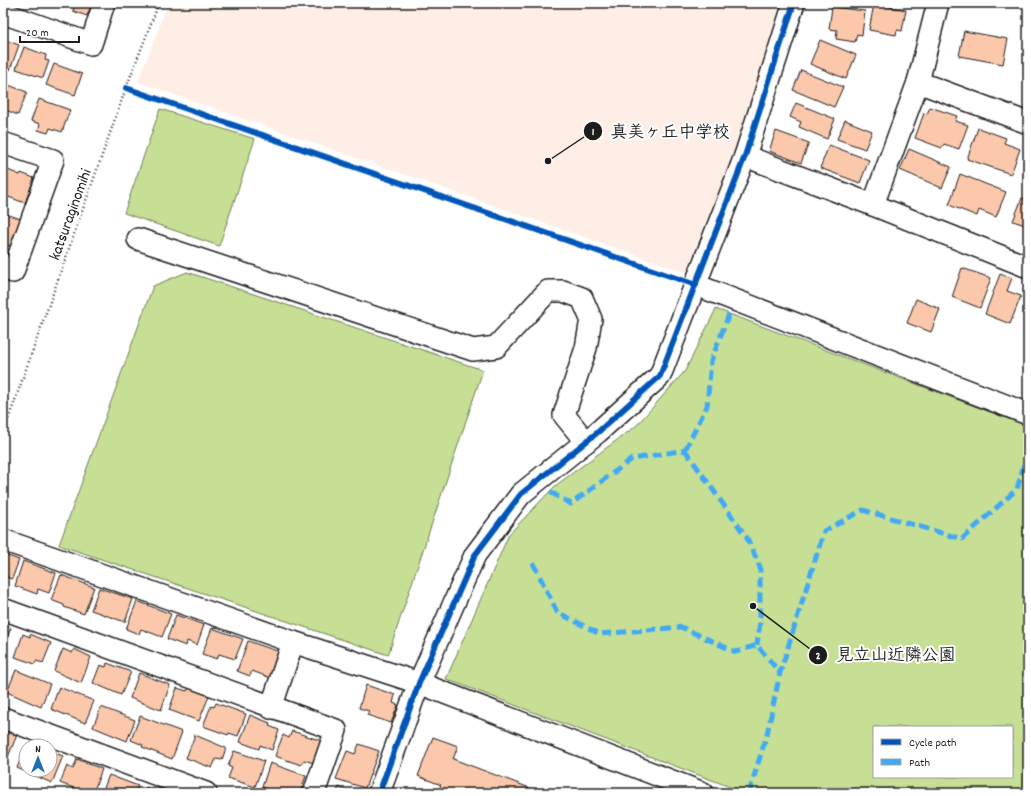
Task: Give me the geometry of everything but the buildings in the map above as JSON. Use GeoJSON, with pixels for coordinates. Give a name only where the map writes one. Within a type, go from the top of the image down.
{"type":"FeatureCollection","features":[{"type":"Feature","properties":{"kind":"street"},"geometry":{"type":"LineString","coordinates":[[3,13],[91,44],[104,3]]}},
{"type":"Feature","properties":{"kind":"street"},"geometry":{"type":"LineString","coordinates":[[379,793],[419,683],[475,556],[521,494],[598,432],[660,376],[745,156],[794,3]]}},
{"type":"Feature","properties":{"kind":"street"},"geometry":{"type":"LineString","coordinates":[[873,205],[918,82],[938,3]]}},
{"type":"Feature","properties":{"kind":"street"},"geometry":{"type":"LineString","coordinates":[[918,82],[1028,123]]}},
{"type":"Feature","properties":{"kind":"street"},"geometry":{"type":"LineString","coordinates":[[3,143],[53,160],[13,272],[3,268]]}},
{"type":"Feature","properties":{"kind":"street"},"geometry":{"type":"LineString","coordinates":[[745,156],[1028,267]]}},
{"type":"Feature","properties":{"kind":"street"},"geometry":{"type":"LineString","coordinates":[[138,239],[473,350],[496,346],[548,291],[563,291],[582,298],[591,319],[586,348],[564,415],[586,442]]}},
{"type":"Feature","properties":{"kind":"street"},"geometry":{"type":"LineString","coordinates":[[696,285],[1028,414]]}},
{"type":"Feature","properties":{"kind":"street"},"geometry":{"type":"LineString","coordinates":[[3,540],[294,642],[419,683],[703,793]]}},
{"type":"Feature","properties":{"kind":"street"},"geometry":{"type":"LineString","coordinates":[[3,609],[271,708],[336,730],[314,793]]}},
{"type":"Feature","properties":{"kind":"street"},"geometry":{"type":"LineString","coordinates":[[271,708],[294,642]]}},
{"type":"Feature","properties":{"kind":"street"},"geometry":{"type":"LineString","coordinates":[[3,718],[206,793]]}},
{"type":"Feature","properties":{"kind":"shaded area"},"geometry":{"type":"Polygon","coordinates":[[[168,3],[781,3],[777,23],[705,239],[688,273],[138,82],[168,3]]]}},
{"type":"Feature","properties":{"kind":"green space"},"geometry":{"type":"Polygon","coordinates":[[[160,109],[255,139],[219,246],[124,213],[160,109]]]}},
{"type":"Feature","properties":{"kind":"green space"},"geometry":{"type":"Polygon","coordinates":[[[187,272],[483,370],[388,655],[59,545],[153,286],[187,272]]]}},
{"type":"Feature","properties":{"kind":"green space"},"geometry":{"type":"Polygon","coordinates":[[[716,309],[1028,426],[1028,793],[746,793],[446,679],[509,534],[555,486],[636,426],[685,371],[716,309]]]}},
{"type":"Feature","properties":{"kind":"marked path"},"geometry":{"type":"LineString","coordinates":[[685,450],[707,406],[711,361],[729,314]]}},
{"type":"Feature","properties":{"kind":"marked path"},"geometry":{"type":"LineString","coordinates":[[685,450],[747,538],[760,567],[760,622],[757,645]]}},
{"type":"Feature","properties":{"kind":"marked path"},"geometry":{"type":"LineString","coordinates":[[550,492],[571,504],[632,459],[685,450]]}},
{"type":"Feature","properties":{"kind":"marked path"},"geometry":{"type":"LineString","coordinates":[[749,793],[767,734],[780,673],[824,531],[863,510],[962,539],[1017,489],[1028,450]]}},
{"type":"Feature","properties":{"kind":"marked path"},"geometry":{"type":"LineString","coordinates":[[533,563],[557,612],[600,634],[681,627],[736,652],[757,645],[780,673]]}},
{"type":"Feature","properties":{"kind":"cycle path"},"geometry":{"type":"LineString","coordinates":[[379,793],[419,683],[475,555],[521,494],[598,432],[660,376],[745,156],[794,3]]}},
{"type":"Feature","properties":{"kind":"cycle path"},"geometry":{"type":"LineString","coordinates":[[126,88],[696,285]]}},
{"type":"Feature","properties":{"kind":"place","name":"真美ヶ丘中学校"},"geometry":{"type":"Point","coordinates":[548,161]}},
{"type":"Feature","properties":{"kind":"place","name":"見立山近隣公園"},"geometry":{"type":"Point","coordinates":[753,606]}}]}
